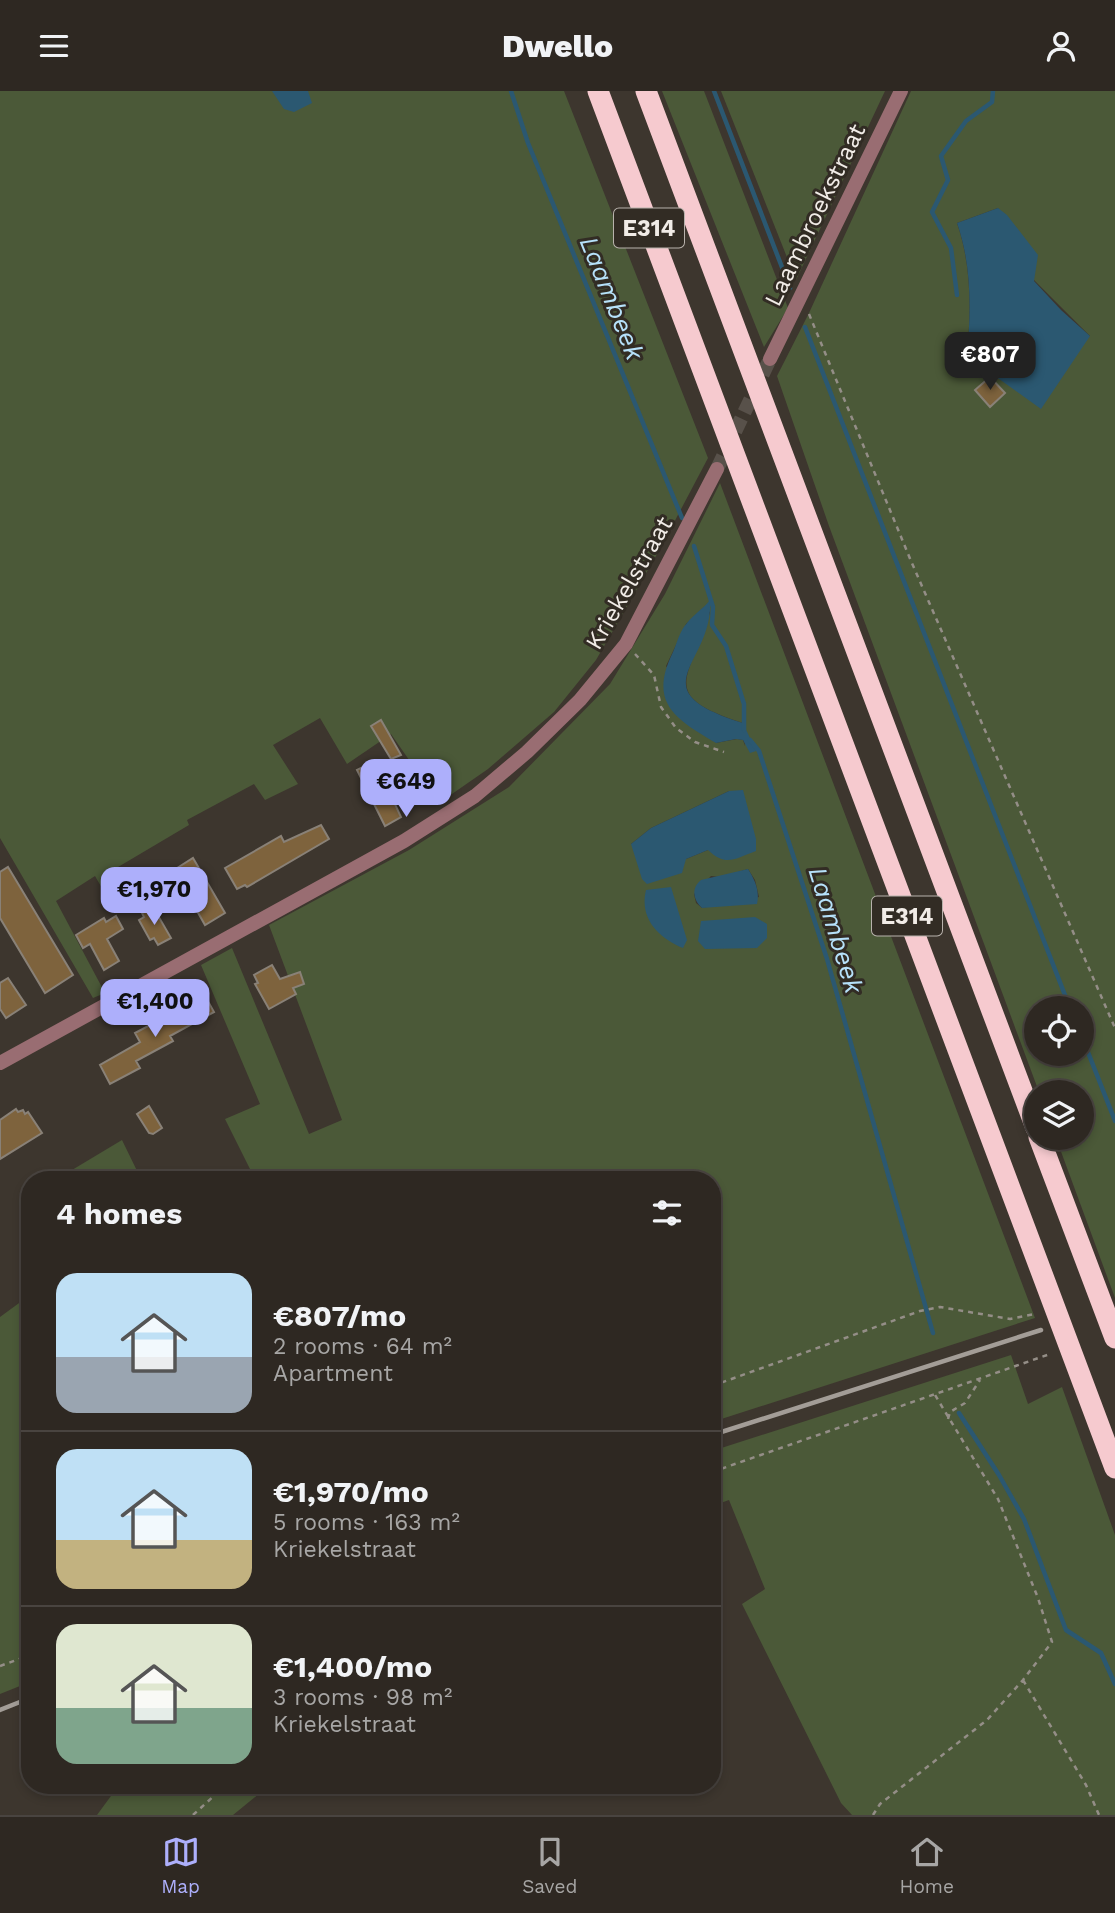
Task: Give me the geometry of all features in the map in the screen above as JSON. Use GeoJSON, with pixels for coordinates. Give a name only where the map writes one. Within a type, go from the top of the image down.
{"type":"FeatureCollection","features":[{"type":"Feature","properties":{"kind":"highway","name":"E314"},"geometry":{"type":"LineString","coordinates":[[598,91],[1115,1468]]}},
{"type":"Feature","properties":{"kind":"highway","name":"E314"},"geometry":{"type":"LineString","coordinates":[[646,91],[1024,1096]]}},
{"type":"Feature","properties":{"kind":"highway"},"geometry":{"type":"LineString","coordinates":[[1044,1150],[1115,1338]]}},
{"type":"Feature","properties":{"kind":"street","name":"Laambroekstraat"},"geometry":{"type":"LineString","coordinates":[[770,359],[901,91]]}},
{"type":"Feature","properties":{"kind":"street","name":"Kriekelstraat"},"geometry":{"type":"LineString","coordinates":[[0,1063],[404,841],[475,796],[527,752],[580,700],[626,644],[717,469]]}},
{"type":"Feature","properties":{"kind":"path"},"geometry":{"type":"LineString","coordinates":[[800,299],[815,325],[911,561],[1115,1028]]}},
{"type":"Feature","properties":{"kind":"path"},"geometry":{"type":"LineString","coordinates":[[626,644],[654,675],[661,707],[676,728],[695,742],[724,752]]}},
{"type":"Feature","properties":{"kind":"path"},"geometry":{"type":"LineString","coordinates":[[721,1383],[920,1311],[940,1307],[1010,1319],[1035,1314]]}},
{"type":"Feature","properties":{"kind":"path"},"geometry":{"type":"LineString","coordinates":[[721,1469],[1050,1355]]}},
{"type":"Feature","properties":{"kind":"path"},"geometry":{"type":"LineString","coordinates":[[948,1419],[950,1412],[965,1403],[980,1380]]}},
{"type":"Feature","properties":{"kind":"path"},"geometry":{"type":"LineString","coordinates":[[873,1815],[880,1804],[986,1720],[1023,1680],[1052,1642],[1038,1598],[998,1499],[935,1395]]}},
{"type":"Feature","properties":{"kind":"path"},"geometry":{"type":"LineString","coordinates":[[0,1667],[21,1659]]}},
{"type":"Feature","properties":{"kind":"path"},"geometry":{"type":"LineString","coordinates":[[1023,1680],[1081,1775],[1099,1815]]}},
{"type":"Feature","properties":{"kind":"path"},"geometry":{"type":"LineString","coordinates":[[193,1815],[216,1794]]}},
{"type":"Feature","properties":{"kind":"green space"},"geometry":{"type":"Polygon","coordinates":[[[0,91],[564,91],[708,458],[660,549],[596,660],[554,712],[488,769],[439,803],[391,734],[347,764],[320,718],[273,745],[298,784],[265,800],[254,784],[187,820],[189,825],[113,870],[129,900],[114,909],[95,876],[56,901],[105,993],[93,998],[0,838],[0,91]]]}},
{"type":"Feature","properties":{"kind":"green space"},"geometry":{"type":"Polygon","coordinates":[[[662,91],[704,91],[788,308],[764,347],[662,91]]]}},
{"type":"Feature","properties":{"kind":"green space"},"geometry":{"type":"Polygon","coordinates":[[[721,91],[885,91],[796,280],[721,91]]]}},
{"type":"Feature","properties":{"kind":"green space"},"geometry":{"type":"Polygon","coordinates":[[[911,91],[1115,91],[1115,1298],[1060,1150],[1094,1150],[1094,1080],[1035,1080],[1029,1066],[1094,1066],[1094,996],[1024,996],[1024,1052],[829,526],[777,376],[809,313],[911,91]],[[998,208],[957,223],[969,289],[967,356],[1090,336],[1034,280],[998,208]]]}},
{"type":"Feature","properties":{"kind":"green space"},"geometry":{"type":"Polygon","coordinates":[[[720,483],[1035,1318],[721,1419],[721,1171],[251,1171],[225,1119],[260,1104],[201,965],[232,948],[309,1134],[342,1120],[269,925],[409,850],[509,787],[610,684],[665,594],[720,483]],[[704,607],[686,624],[666,666],[716,743],[737,739],[743,740],[745,746],[743,723],[698,703],[689,693],[686,682],[710,612],[704,607]],[[729,791],[651,828],[631,844],[686,859],[708,850],[729,791]],[[748,869],[721,877],[711,876],[694,894],[696,903],[702,908],[759,897],[755,880],[748,869]]]}},
{"type":"Feature","properties":{"kind":"green space"},"geometry":{"type":"Polygon","coordinates":[[[122,1140],[137,1171],[70,1171],[122,1140]]]}},
{"type":"Feature","properties":{"kind":"green space"},"geometry":{"type":"Polygon","coordinates":[[[21,1302],[21,1686],[0,1694],[0,1317],[21,1302]]]}},
{"type":"Feature","properties":{"kind":"green space"},"geometry":{"type":"Polygon","coordinates":[[[1011,1355],[1028,1404],[1062,1387],[1115,1535],[1115,1815],[852,1815],[841,1803],[742,1604],[765,1589],[729,1500],[721,1503],[721,1448],[1011,1355]]]}},
{"type":"Feature","properties":{"kind":"green space"},"geometry":{"type":"Polygon","coordinates":[[[112,1794],[259,1794],[233,1815],[97,1815],[112,1794]]]}},
{"type":"Feature","properties":{"kind":"water"},"geometry":{"type":"Polygon","coordinates":[[[272,91],[308,91],[312,103],[294,112],[284,109],[272,91]]]}},
{"type":"Feature","properties":{"kind":"water"},"geometry":{"type":"Polygon","coordinates":[[[998,208],[1007,215],[1038,255],[1034,281],[1090,336],[1041,409],[967,356],[969,289],[957,223],[998,208]]]}},
{"type":"Feature","properties":{"kind":"water"},"geometry":{"type":"Polygon","coordinates":[[[710,600],[708,623],[688,673],[686,686],[693,699],[711,711],[743,723],[756,751],[750,753],[743,740],[716,743],[688,726],[670,708],[665,697],[663,684],[666,670],[681,633],[710,600]]]}},
{"type":"Feature","properties":{"kind":"water"},"geometry":{"type":"Polygon","coordinates":[[[743,790],[756,839],[756,851],[736,859],[725,860],[708,850],[686,859],[682,873],[647,884],[642,879],[631,844],[651,828],[729,791],[743,790]]]}},
{"type":"Feature","properties":{"kind":"water"},"geometry":{"type":"Polygon","coordinates":[[[748,869],[756,886],[757,904],[702,908],[699,905],[695,890],[701,880],[748,869]]]}},
{"type":"Feature","properties":{"kind":"water"},"geometry":{"type":"Polygon","coordinates":[[[671,887],[687,940],[683,948],[659,933],[645,910],[646,890],[671,887]]]}},
{"type":"Feature","properties":{"kind":"water"},"geometry":{"type":"Polygon","coordinates":[[[755,917],[767,924],[767,938],[757,948],[705,949],[698,941],[701,921],[755,917]]]}},
{"type":"Feature","properties":{"kind":"building"},"geometry":{"type":"Polygon","coordinates":[[[990,377],[1005,393],[990,407],[975,390],[990,377]]]}},
{"type":"Feature","properties":{"kind":"building"},"geometry":{"type":"Polygon","coordinates":[[[381,720],[401,755],[391,759],[371,726],[381,720]]]}},
{"type":"Feature","properties":{"kind":"building"},"geometry":{"type":"Polygon","coordinates":[[[375,761],[401,817],[385,826],[357,770],[375,761]]]}},
{"type":"Feature","properties":{"kind":"building"},"geometry":{"type":"Polygon","coordinates":[[[321,825],[329,839],[247,887],[245,885],[237,889],[225,868],[281,836],[284,842],[321,825]]]}},
{"type":"Feature","properties":{"kind":"building"},"geometry":{"type":"Polygon","coordinates":[[[193,858],[225,913],[205,925],[174,870],[193,858]]]}},
{"type":"Feature","properties":{"kind":"building"},"geometry":{"type":"Polygon","coordinates":[[[8,867],[73,975],[45,993],[0,918],[0,872],[8,867]]]}},
{"type":"Feature","properties":{"kind":"building"},"geometry":{"type":"Polygon","coordinates":[[[153,907],[171,938],[158,945],[154,938],[150,940],[139,920],[144,917],[142,913],[153,907]]]}},
{"type":"Feature","properties":{"kind":"building"},"geometry":{"type":"Polygon","coordinates":[[[116,916],[123,929],[107,939],[119,961],[104,970],[90,944],[83,948],[76,935],[104,918],[106,922],[116,916]]]}},
{"type":"Feature","properties":{"kind":"building"},"geometry":{"type":"Polygon","coordinates":[[[272,965],[280,979],[300,972],[304,984],[293,988],[296,994],[269,1009],[255,984],[258,983],[254,975],[272,965]]]}},
{"type":"Feature","properties":{"kind":"building"},"geometry":{"type":"Polygon","coordinates":[[[8,978],[26,1005],[6,1018],[0,1009],[0,983],[8,978]]]}},
{"type":"Feature","properties":{"kind":"building"},"geometry":{"type":"Polygon","coordinates":[[[205,996],[214,1012],[170,1036],[173,1041],[136,1061],[140,1068],[110,1084],[100,1065],[140,1042],[135,1033],[205,996]]]}},
{"type":"Feature","properties":{"kind":"building"},"geometry":{"type":"Polygon","coordinates":[[[149,1106],[162,1128],[153,1134],[149,1133],[137,1114],[149,1106]]]}},
{"type":"Feature","properties":{"kind":"building"},"geometry":{"type":"Polygon","coordinates":[[[16,1109],[18,1112],[23,1110],[25,1114],[28,1112],[42,1133],[0,1159],[0,1120],[16,1109]]]}},
{"type":"Feature","properties":{"kind":"waterway","name":"Laambeek"},"geometry":{"type":"LineString","coordinates":[[511,91],[528,143],[682,518]]}},
{"type":"Feature","properties":{"kind":"waterway"},"geometry":{"type":"LineString","coordinates":[[714,91],[790,288]]}},
{"type":"Feature","properties":{"kind":"waterway"},"geometry":{"type":"LineString","coordinates":[[957,295],[951,248],[932,212],[948,180],[941,156],[966,121],[992,102],[993,91]]}},
{"type":"Feature","properties":{"kind":"waterway"},"geometry":{"type":"LineString","coordinates":[[805,327],[1065,996]]}},
{"type":"Feature","properties":{"kind":"waterway","name":"Laambeek"},"geometry":{"type":"LineString","coordinates":[[694,546],[713,607],[712,625],[726,646],[744,704],[744,730]]}},
{"type":"Feature","properties":{"kind":"waterway","name":"Laambeek"},"geometry":{"type":"LineString","coordinates":[[750,740],[759,751],[827,959],[933,1333]]}},
{"type":"Feature","properties":{"kind":"waterway"},"geometry":{"type":"LineString","coordinates":[[1093,1066],[1115,1121]]}},
{"type":"Feature","properties":{"kind":"waterway","name":"Laambeek"},"geometry":{"type":"LineString","coordinates":[[959,1413],[1024,1519],[1066,1630],[1101,1653],[1115,1684]]}},
{"type":"Feature","properties":{"kind":"tunnel"},"geometry":{"type":"LineString","coordinates":[[717,469],[770,359]]}},
{"type":"Feature","properties":{"kind":"railway"},"geometry":{"type":"LineString","coordinates":[[721,1432],[1041,1330]]}},
{"type":"Feature","properties":{"kind":"railway"},"geometry":{"type":"LineString","coordinates":[[0,1710],[21,1702]]}}]}
